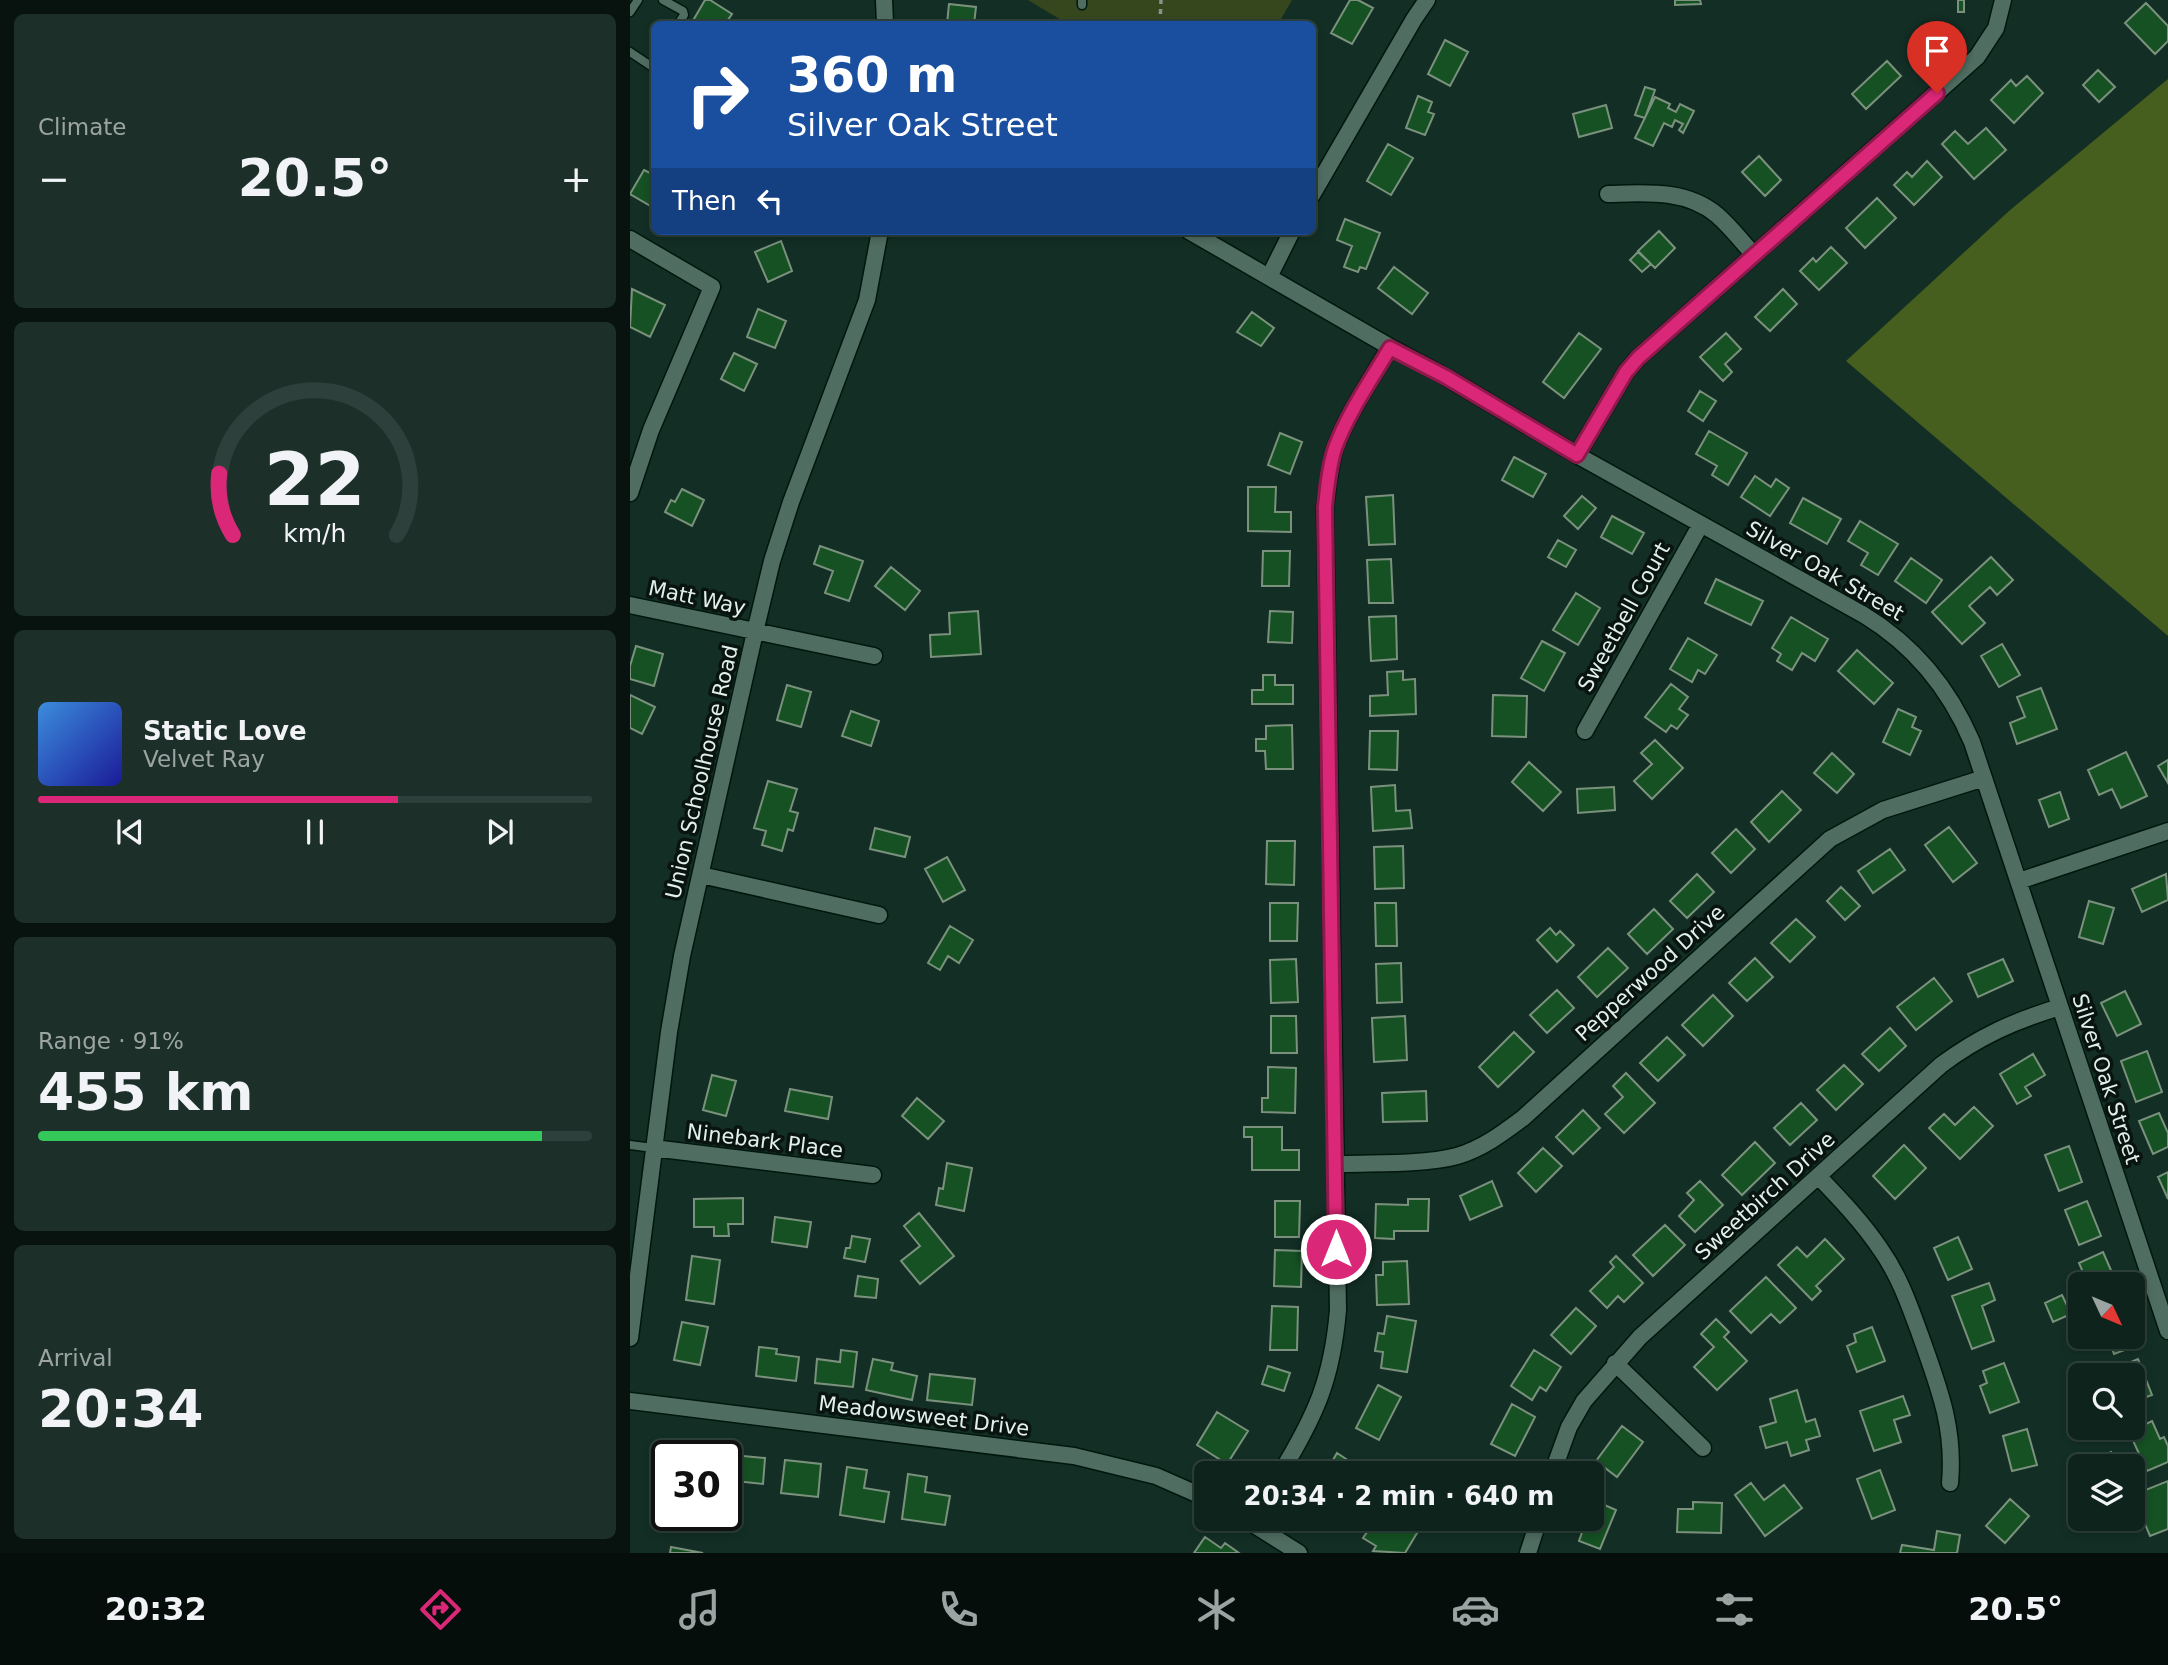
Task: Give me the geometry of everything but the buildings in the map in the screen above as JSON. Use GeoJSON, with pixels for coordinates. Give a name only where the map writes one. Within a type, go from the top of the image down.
{"type":"FeatureCollection","features":[{"type":"Feature","properties":{"kind":"street"},"geometry":{"type":"LineString","coordinates":[[884,0],[885,21]]}},
{"type":"Feature","properties":{"kind":"street"},"geometry":{"type":"LineString","coordinates":[[1316,188],[1427,0]]}},
{"type":"Feature","properties":{"kind":"street"},"geometry":{"type":"LineString","coordinates":[[1577,455],[1626,372],[1638,358],[1977,57],[1996,28],[2003,0]]}},
{"type":"Feature","properties":{"kind":"street"},"geometry":{"type":"LineString","coordinates":[[1608,194],[1661,193],[1679,196],[1702,205],[1718,216],[1754,256]]}},
{"type":"Feature","properties":{"kind":"street","name":"Union Schoolhouse Road"},"geometry":{"type":"LineString","coordinates":[[630,1338],[653,1148],[682,956],[755,632],[772,561],[791,502],[867,300],[879,235]]}},
{"type":"Feature","properties":{"kind":"street","name":"Silver Oak Street"},"geometry":{"type":"LineString","coordinates":[[1196,235],[1577,455],[1864,615],[1906,645],[1947,693],[1972,742],[2168,1331]]}},
{"type":"Feature","properties":{"kind":"street"},"geometry":{"type":"LineString","coordinates":[[1269,277],[1290,235]]}},
{"type":"Feature","properties":{"kind":"street"},"geometry":{"type":"LineString","coordinates":[[630,239],[712,287],[651,430],[630,493]]}},
{"type":"Feature","properties":{"kind":"street"},"geometry":{"type":"LineString","coordinates":[[1288,1461],[1320,1401],[1335,1345],[1338,1310],[1325,507],[1329,472],[1336,448],[1350,416],[1390,348]]}},
{"type":"Feature","properties":{"kind":"street","name":"Sweetbell Court"},"geometry":{"type":"LineString","coordinates":[[1585,731],[1701,524]]}},
{"type":"Feature","properties":{"kind":"street","name":"Matt Way"},"geometry":{"type":"LineString","coordinates":[[630,605],[874,656]]}},
{"type":"Feature","properties":{"kind":"street","name":"Pepperwood Drive"},"geometry":{"type":"LineString","coordinates":[[1336,1164],[1400,1162],[1455,1156],[1498,1137],[1523,1118],[1830,839],[1882,810],[1984,778]]}},
{"type":"Feature","properties":{"kind":"street"},"geometry":{"type":"LineString","coordinates":[[2019,881],[2168,831]]}},
{"type":"Feature","properties":{"kind":"street"},"geometry":{"type":"LineString","coordinates":[[701,875],[879,915]]}},
{"type":"Feature","properties":{"kind":"street","name":"Sweetbirch Drive"},"geometry":{"type":"LineString","coordinates":[[1557,1461],[1569,1427],[1579,1410],[1615,1363],[1640,1337],[1941,1065],[1994,1030],[2060,1007]]}},
{"type":"Feature","properties":{"kind":"street","name":"Ninebark Place"},"geometry":{"type":"LineString","coordinates":[[653,1148],[873,1175]]}},
{"type":"Feature","properties":{"kind":"street"},"geometry":{"type":"LineString","coordinates":[[1819,1177],[1861,1223],[1903,1286],[1943,1399],[1949,1424],[1952,1460],[1950,1483]]}},
{"type":"Feature","properties":{"kind":"street"},"geometry":{"type":"LineString","coordinates":[[1615,1363],[1703,1447]]}},
{"type":"Feature","properties":{"kind":"street","name":"Meadowsweet Drive"},"geometry":{"type":"LineString","coordinates":[[630,1401],[1074,1456],[1156,1476],[1194,1493]]}},
{"type":"Feature","properties":{"kind":"street"},"geometry":{"type":"LineString","coordinates":[[1266,1531],[1299,1553]]}},
{"type":"Feature","properties":{"kind":"street"},"geometry":{"type":"LineString","coordinates":[[1528,1553],[1535,1531]]}},
{"type":"Feature","properties":{"kind":"lane"},"geometry":{"type":"LineString","coordinates":[[630,12],[638,0]]}},
{"type":"Feature","properties":{"kind":"lane"},"geometry":{"type":"LineString","coordinates":[[663,0],[683,11],[684,15],[680,21]]}},
{"type":"Feature","properties":{"kind":"lane"},"geometry":{"type":"LineString","coordinates":[[630,52],[651,65]]}},
{"type":"Feature","properties":{"kind":"lane"},"geometry":{"type":"LineString","coordinates":[[630,1145],[653,1148]]}},
{"type":"Feature","properties":{"kind":"path"},"geometry":{"type":"LineString","coordinates":[[1160,21],[1161,0]]}},
{"type":"Feature","properties":{"kind":"green space"},"geometry":{"type":"Polygon","coordinates":[[[1028,0],[1292,0],[1280,21],[1063,21],[1028,0]]]}},
{"type":"Feature","properties":{"kind":"green space"},"geometry":{"type":"Polygon","coordinates":[[[2168,79],[2168,636],[1846,361],[2009,211],[2168,79]]]}},
{"type":"Feature","properties":{"kind":"route"},"geometry":{"type":"LineString","coordinates":[[1336,1249],[1325,507],[1329,472],[1350,416],[1390,348],[1446,377],[1577,455],[1626,372],[1638,358],[1937,93]]}}]}
